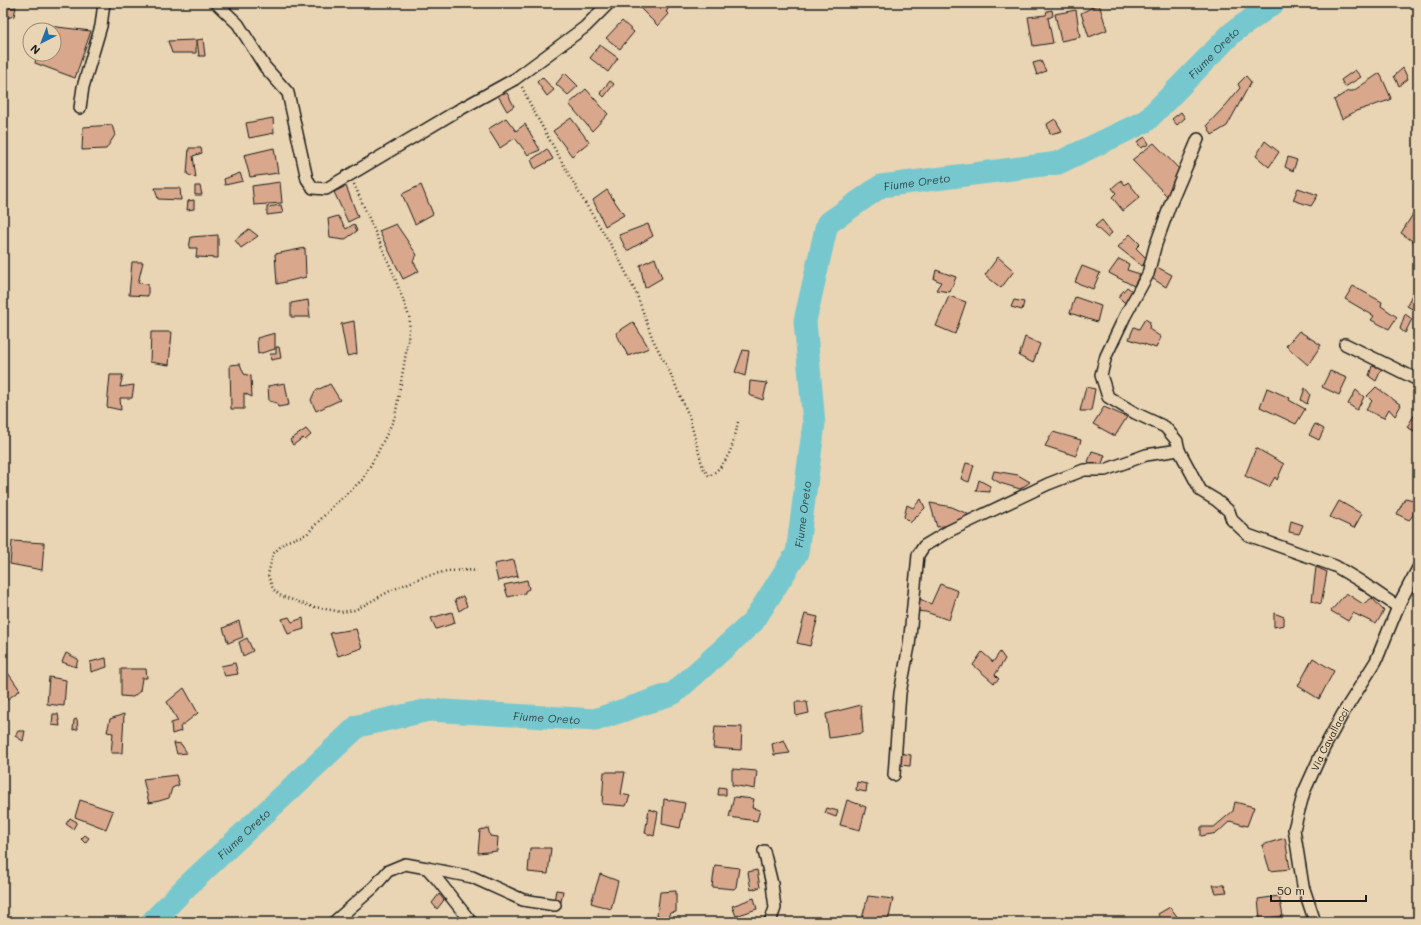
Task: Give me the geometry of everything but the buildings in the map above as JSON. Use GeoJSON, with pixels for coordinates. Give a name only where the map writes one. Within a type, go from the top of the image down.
{"type":"FeatureCollection","features":[{"type":"Feature","properties":{"kind":"street"},"geometry":{"type":"LineString","coordinates":[[80,108],[83,87],[101,26],[104,3]]}},
{"type":"Feature","properties":{"kind":"street"},"geometry":{"type":"LineString","coordinates":[[216,3],[238,24],[265,67],[288,93],[307,178],[313,188],[326,189],[457,111],[517,78],[585,27],[610,3]]}},
{"type":"Feature","properties":{"kind":"street"},"geometry":{"type":"LineString","coordinates":[[1198,139],[1170,205],[1155,247],[1148,274],[1125,316],[1106,356],[1101,375],[1108,397],[1135,413],[1165,427],[1177,441],[1179,450],[1202,491],[1230,511],[1232,520],[1248,534],[1335,566],[1398,607]]}},
{"type":"Feature","properties":{"kind":"street"},"geometry":{"type":"LineString","coordinates":[[1345,344],[1418,380]]}},
{"type":"Feature","properties":{"kind":"street"},"geometry":{"type":"LineString","coordinates":[[894,775],[900,693],[909,646],[918,555],[924,546],[956,528],[1062,478],[1084,470],[1105,470],[1146,455],[1179,450]]}},
{"type":"Feature","properties":{"kind":"street","name":"Via Cavallacci"},"geometry":{"type":"LineString","coordinates":[[1315,922],[1303,886],[1294,829],[1304,792],[1323,750],[1342,715],[1376,661],[1398,607],[1418,568]]}},
{"type":"Feature","properties":{"kind":"street"},"geometry":{"type":"LineString","coordinates":[[764,851],[776,908],[770,922]]}},
{"type":"Feature","properties":{"kind":"street"},"geometry":{"type":"LineString","coordinates":[[334,922],[374,887],[388,871],[405,864],[472,877],[523,900],[555,905]]}},
{"type":"Feature","properties":{"kind":"street"},"geometry":{"type":"LineString","coordinates":[[427,868],[472,922]]}},
{"type":"Feature","properties":{"kind":"path"},"geometry":{"type":"LineString","coordinates":[[517,78],[582,198],[616,252],[637,295],[653,340],[668,368],[690,416],[703,468],[709,476],[717,472],[725,462],[733,446],[738,422]]}},
{"type":"Feature","properties":{"kind":"path"},"geometry":{"type":"LineString","coordinates":[[350,175],[394,275],[410,320],[408,341],[395,417],[377,454],[362,480],[334,505],[307,534],[285,542],[273,554],[268,574],[273,589],[281,596],[310,606],[341,612],[355,610],[390,591],[420,578],[446,571],[477,570]]}},
{"type":"Feature","properties":{"kind":"waterway","name":"Fiume Oreto"},"geometry":{"type":"LineString","coordinates":[[152,922],[185,888],[358,726],[429,710],[595,720],[674,693],[753,622],[797,553],[814,424],[805,321],[827,224],[881,186],[1058,163],[1146,121],[1232,33],[1274,3]]}}]}
